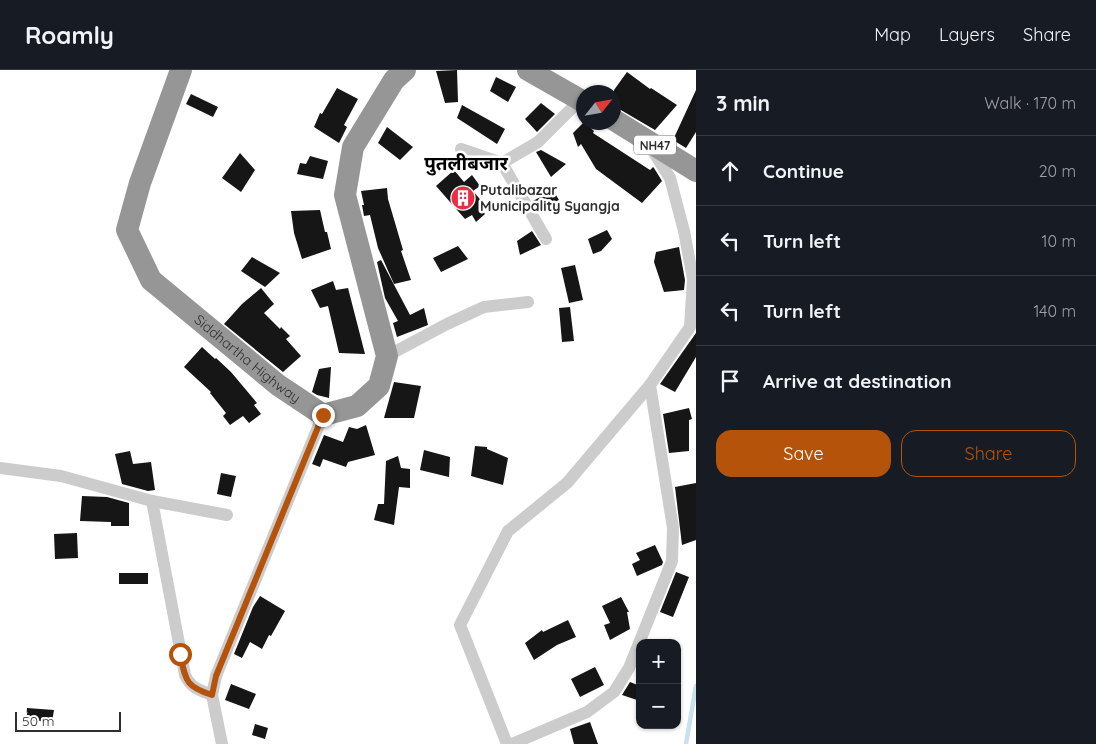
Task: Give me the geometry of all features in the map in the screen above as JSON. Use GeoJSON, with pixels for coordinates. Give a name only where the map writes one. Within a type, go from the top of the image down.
{"type":"FeatureCollection","features":[{"type":"Feature","properties":{"kind":"highway","name":"Siddhartha Highway"},"geometry":{"type":"LineString","coordinates":[[181,70],[140,183],[126,230],[151,280],[278,385],[323,415]]}},
{"type":"Feature","properties":{"kind":"highway"},"geometry":{"type":"LineString","coordinates":[[528,70],[576,98]]}},
{"type":"Feature","properties":{"kind":"highway"},"geometry":{"type":"LineString","coordinates":[[323,415],[357,406],[379,386],[387,356],[345,195],[353,147],[395,73]]}},
{"type":"Feature","properties":{"kind":"highway","name":"NH47"},"geometry":{"type":"LineString","coordinates":[[621,124],[696,172]]}},
{"type":"Feature","properties":{"kind":"street"},"geometry":{"type":"LineString","coordinates":[[502,163],[538,142],[576,107]]}},
{"type":"Feature","properties":{"kind":"street"},"geometry":{"type":"LineString","coordinates":[[507,744],[460,626],[508,531],[567,483],[650,385],[690,327],[693,279],[684,231],[670,178],[645,139]]}},
{"type":"Feature","properties":{"kind":"street"},"geometry":{"type":"LineString","coordinates":[[460,149],[502,163],[546,239]]}},
{"type":"Feature","properties":{"kind":"street"},"geometry":{"type":"LineString","coordinates":[[387,356],[447,324],[484,307],[528,302]]}},
{"type":"Feature","properties":{"kind":"street"},"geometry":{"type":"LineString","coordinates":[[512,744],[587,712],[614,692],[630,668],[672,561],[673,528],[650,385]]}},
{"type":"Feature","properties":{"kind":"street"},"geometry":{"type":"LineString","coordinates":[[222,744],[212,695],[216,676],[323,415]]}},
{"type":"Feature","properties":{"kind":"street"},"geometry":{"type":"LineString","coordinates":[[0,468],[61,476],[152,501],[227,515]]}},
{"type":"Feature","properties":{"kind":"street"},"geometry":{"type":"LineString","coordinates":[[152,501],[185,675],[190,685],[197,690],[212,695]]}},
{"type":"Feature","properties":{"kind":"building"},"geometry":{"type":"Polygon","coordinates":[[[457,70],[458,102],[445,103],[436,71],[457,70]]]}},
{"type":"Feature","properties":{"kind":"building"},"geometry":{"type":"Polygon","coordinates":[[[627,72],[650,89],[677,105],[655,130],[621,110],[621,85],[618,85],[627,72]]]}},
{"type":"Feature","properties":{"kind":"building"},"geometry":{"type":"Polygon","coordinates":[[[496,77],[516,87],[508,102],[490,91],[496,77]]]}},
{"type":"Feature","properties":{"kind":"building"},"geometry":{"type":"Polygon","coordinates":[[[337,88],[358,99],[344,125],[347,127],[339,143],[314,127],[320,113],[322,114],[337,88]]]}},
{"type":"Feature","properties":{"kind":"building"},"geometry":{"type":"Polygon","coordinates":[[[696,90],[696,132],[686,148],[673,140],[696,90]]]}},
{"type":"Feature","properties":{"kind":"building"},"geometry":{"type":"Polygon","coordinates":[[[191,94],[218,107],[213,117],[186,104],[191,94]]]}},
{"type":"Feature","properties":{"kind":"building"},"geometry":{"type":"Polygon","coordinates":[[[541,103],[555,114],[537,132],[525,119],[541,103]]]}},
{"type":"Feature","properties":{"kind":"building"},"geometry":{"type":"Polygon","coordinates":[[[462,105],[505,129],[497,144],[457,118],[462,105]]]}},
{"type":"Feature","properties":{"kind":"building"},"geometry":{"type":"Polygon","coordinates":[[[387,127],[413,147],[400,160],[378,143],[387,127]]]}},
{"type":"Feature","properties":{"kind":"building"},"geometry":{"type":"Polygon","coordinates":[[[576,130],[593,130],[593,133],[650,170],[653,167],[662,181],[642,203],[596,169],[581,144],[578,147],[573,133],[576,130]]]}},
{"type":"Feature","properties":{"kind":"building"},"geometry":{"type":"Polygon","coordinates":[[[541,150],[566,164],[551,177],[536,152],[541,150]]]}},
{"type":"Feature","properties":{"kind":"building"},"geometry":{"type":"Polygon","coordinates":[[[240,153],[255,170],[241,192],[222,178],[240,153]]]}},
{"type":"Feature","properties":{"kind":"building"},"geometry":{"type":"Polygon","coordinates":[[[310,156],[328,161],[323,179],[297,174],[300,163],[306,164],[310,156]]]}},
{"type":"Feature","properties":{"kind":"building","name":"Putalibazar Municipality Syangja"},"geometry":{"type":"Polygon","coordinates":[[[454,170],[464,182],[472,175],[480,186],[473,191],[484,204],[481,209],[485,214],[476,222],[472,215],[465,219],[436,186],[454,170]]]}},
{"type":"Feature","properties":{"kind":"building"},"geometry":{"type":"Polygon","coordinates":[[[387,188],[388,199],[403,250],[401,251],[411,280],[394,284],[378,248],[370,215],[364,216],[362,205],[364,205],[361,191],[387,188]]]}},
{"type":"Feature","properties":{"kind":"building"},"geometry":{"type":"Polygon","coordinates":[[[553,190],[559,200],[539,211],[533,201],[553,190]]]}},
{"type":"Feature","properties":{"kind":"building"},"geometry":{"type":"Polygon","coordinates":[[[320,210],[331,249],[302,259],[294,233],[291,211],[320,210]]]}},
{"type":"Feature","properties":{"kind":"building"},"geometry":{"type":"Polygon","coordinates":[[[607,230],[612,239],[601,251],[593,254],[588,239],[607,230]]]}},
{"type":"Feature","properties":{"kind":"building"},"geometry":{"type":"Polygon","coordinates":[[[532,231],[541,245],[520,255],[517,241],[532,231]]]}},
{"type":"Feature","properties":{"kind":"building"},"geometry":{"type":"Polygon","coordinates":[[[458,246],[468,259],[441,272],[433,258],[458,246]]]}},
{"type":"Feature","properties":{"kind":"building"},"geometry":{"type":"Polygon","coordinates":[[[679,247],[685,280],[684,290],[664,292],[654,262],[656,252],[679,247]]]}},
{"type":"Feature","properties":{"kind":"building"},"geometry":{"type":"Polygon","coordinates":[[[252,257],[280,273],[265,287],[241,271],[252,257]]]}},
{"type":"Feature","properties":{"kind":"building"},"geometry":{"type":"Polygon","coordinates":[[[381,260],[410,315],[424,308],[428,325],[397,337],[393,323],[398,321],[385,298],[377,262],[381,260]]]}},
{"type":"Feature","properties":{"kind":"building"},"geometry":{"type":"Polygon","coordinates":[[[575,265],[583,300],[569,303],[561,268],[575,265]]]}},
{"type":"Feature","properties":{"kind":"building"},"geometry":{"type":"Polygon","coordinates":[[[333,281],[336,290],[348,288],[365,354],[339,353],[328,306],[320,308],[311,290],[333,281]]]}},
{"type":"Feature","properties":{"kind":"building"},"geometry":{"type":"Polygon","coordinates":[[[261,288],[274,304],[264,313],[290,336],[286,339],[301,356],[283,372],[224,324],[242,304],[261,288]]]}},
{"type":"Feature","properties":{"kind":"building"},"geometry":{"type":"Polygon","coordinates":[[[570,307],[574,341],[562,342],[559,308],[570,307]]]}},
{"type":"Feature","properties":{"kind":"building"},"geometry":{"type":"Polygon","coordinates":[[[696,333],[696,357],[675,392],[660,384],[696,333]]]}},
{"type":"Feature","properties":{"kind":"building"},"geometry":{"type":"Polygon","coordinates":[[[202,347],[231,372],[257,403],[254,405],[261,414],[249,423],[243,416],[230,425],[223,416],[226,413],[211,392],[184,367],[202,347]]]}},
{"type":"Feature","properties":{"kind":"building"},"geometry":{"type":"Polygon","coordinates":[[[331,367],[329,398],[312,392],[319,369],[331,367]]]}},
{"type":"Feature","properties":{"kind":"building"},"geometry":{"type":"Polygon","coordinates":[[[394,382],[421,386],[414,418],[384,418],[394,382]]]}},
{"type":"Feature","properties":{"kind":"building"},"geometry":{"type":"Polygon","coordinates":[[[689,408],[692,419],[689,420],[689,451],[669,453],[663,414],[689,408]]]}},
{"type":"Feature","properties":{"kind":"building"},"geometry":{"type":"Polygon","coordinates":[[[366,425],[375,455],[348,462],[346,467],[323,459],[320,467],[312,464],[324,435],[343,442],[349,427],[357,429],[366,425]]]}},
{"type":"Feature","properties":{"kind":"building"},"geometry":{"type":"Polygon","coordinates":[[[475,446],[487,447],[487,449],[508,458],[503,485],[471,476],[475,446]]]}},
{"type":"Feature","properties":{"kind":"building"},"geometry":{"type":"Polygon","coordinates":[[[424,450],[450,457],[449,477],[420,470],[424,450]]]}},
{"type":"Feature","properties":{"kind":"building"},"geometry":{"type":"Polygon","coordinates":[[[130,451],[133,464],[151,462],[155,490],[148,491],[122,484],[115,454],[130,451]]]}},
{"type":"Feature","properties":{"kind":"building"},"geometry":{"type":"Polygon","coordinates":[[[398,456],[401,468],[410,469],[410,488],[399,487],[394,525],[374,520],[378,504],[384,504],[386,461],[398,456]]]}},
{"type":"Feature","properties":{"kind":"building"},"geometry":{"type":"Polygon","coordinates":[[[221,473],[236,476],[231,497],[217,494],[221,473]]]}},
{"type":"Feature","properties":{"kind":"building"},"geometry":{"type":"Polygon","coordinates":[[[696,483],[696,540],[682,545],[675,487],[696,483]]]}},
{"type":"Feature","properties":{"kind":"building"},"geometry":{"type":"Polygon","coordinates":[[[82,496],[107,497],[129,503],[129,526],[111,526],[111,522],[80,521],[82,496]]]}},
{"type":"Feature","properties":{"kind":"building"},"geometry":{"type":"Polygon","coordinates":[[[77,533],[78,558],[55,559],[54,534],[77,533]]]}},
{"type":"Feature","properties":{"kind":"building"},"geometry":{"type":"Polygon","coordinates":[[[655,545],[663,562],[662,565],[637,576],[632,564],[640,560],[636,553],[655,545]]]}},
{"type":"Feature","properties":{"kind":"building"},"geometry":{"type":"Polygon","coordinates":[[[676,572],[689,577],[673,617],[660,612],[676,572]]]}},
{"type":"Feature","properties":{"kind":"building"},"geometry":{"type":"Polygon","coordinates":[[[119,573],[148,573],[148,584],[119,584],[119,573]]]}},
{"type":"Feature","properties":{"kind":"building"},"geometry":{"type":"Polygon","coordinates":[[[260,596],[285,611],[262,649],[250,642],[242,658],[234,654],[253,607],[260,596]]]}},
{"type":"Feature","properties":{"kind":"building"},"geometry":{"type":"Polygon","coordinates":[[[621,597],[629,612],[627,612],[630,629],[610,640],[604,625],[610,623],[602,606],[621,597]]]}},
{"type":"Feature","properties":{"kind":"building"},"geometry":{"type":"Polygon","coordinates":[[[568,620],[576,637],[557,645],[534,660],[525,643],[542,630],[543,632],[568,620]]]}},
{"type":"Feature","properties":{"kind":"building"},"geometry":{"type":"Polygon","coordinates":[[[595,667],[604,685],[580,697],[571,679],[595,667]]]}},
{"type":"Feature","properties":{"kind":"building"},"geometry":{"type":"Polygon","coordinates":[[[630,682],[636,684],[636,700],[622,695],[630,682]]]}},
{"type":"Feature","properties":{"kind":"building"},"geometry":{"type":"Polygon","coordinates":[[[231,684],[256,694],[249,709],[225,700],[231,684]]]}},
{"type":"Feature","properties":{"kind":"building"},"geometry":{"type":"Polygon","coordinates":[[[27,708],[54,710],[52,722],[26,720],[27,708]]]}},
{"type":"Feature","properties":{"kind":"building"},"geometry":{"type":"Polygon","coordinates":[[[590,722],[598,744],[574,744],[570,729],[590,722]]]}},
{"type":"Feature","properties":{"kind":"building"},"geometry":{"type":"Polygon","coordinates":[[[255,724],[268,728],[265,739],[252,735],[255,724]]]}},
{"type":"Feature","properties":{"kind":"waterway"},"geometry":{"type":"LineString","coordinates":[[686,744],[696,686]]}},
{"type":"Feature","properties":{"kind":"place","name":"Putalibazar Municipality Syangja"},"geometry":{"type":"Point","coordinates":[463,198]}},
{"type":"Feature","properties":{"kind":"district","name":"पुतलीबजार"},"geometry":{"type":"Point","coordinates":[466,163]}},
{"type":"Feature","properties":{"kind":"route"},"geometry":{"type":"LineString","coordinates":[[180,654],[185,675],[190,685],[197,690],[212,695],[216,676],[323,415]]}}]}
